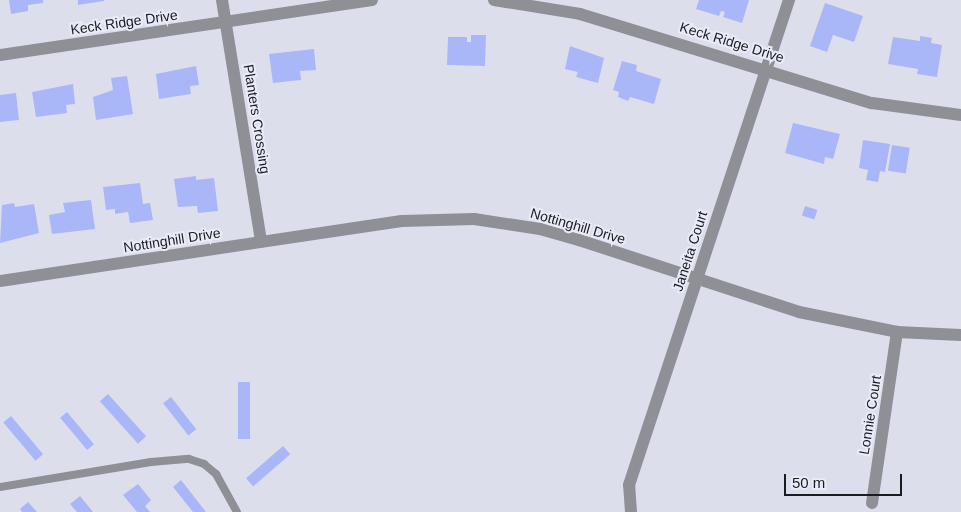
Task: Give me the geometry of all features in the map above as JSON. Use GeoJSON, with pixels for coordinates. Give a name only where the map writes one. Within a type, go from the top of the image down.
{"type":"FeatureCollection","features":[{"type":"Feature","properties":{"kind":"street","name":"Planters Crossing"},"geometry":{"type":"LineString","coordinates":[[222,0],[261,242]]}},
{"type":"Feature","properties":{"kind":"street","name":"Keck Ridge Drive"},"geometry":{"type":"LineString","coordinates":[[0,55],[372,0]]}},
{"type":"Feature","properties":{"kind":"street","name":"Keck Ridge Drive"},"geometry":{"type":"LineString","coordinates":[[494,0],[580,14],[766,68],[872,103],[961,115]]}},
{"type":"Feature","properties":{"kind":"street","name":"Janeita Court"},"geometry":{"type":"LineString","coordinates":[[632,512],[629,485],[789,0]]}},
{"type":"Feature","properties":{"kind":"street","name":"Nottinghill Drive"},"geometry":{"type":"LineString","coordinates":[[0,281],[402,221],[474,219],[540,229],[799,312],[897,332],[961,335]]}},
{"type":"Feature","properties":{"kind":"street","name":"Lonnie Court"},"geometry":{"type":"LineString","coordinates":[[872,503],[897,332]]}},
{"type":"Feature","properties":{"kind":"lane"},"geometry":{"type":"LineString","coordinates":[[0,487],[151,462],[189,459],[204,464],[216,474],[237,512]]}},
{"type":"Feature","properties":{"kind":"building"},"geometry":{"type":"Polygon","coordinates":[[[9,0],[43,0],[43,3],[28,5],[28,11],[11,14],[9,0]]]}},
{"type":"Feature","properties":{"kind":"building"},"geometry":{"type":"Polygon","coordinates":[[[78,0],[104,0],[104,1],[78,5],[78,0]]]}},
{"type":"Feature","properties":{"kind":"building"},"geometry":{"type":"Polygon","coordinates":[[[699,0],[749,0],[742,23],[723,17],[725,12],[721,11],[719,16],[696,9],[699,0]]]}},
{"type":"Feature","properties":{"kind":"building"},"geometry":{"type":"Polygon","coordinates":[[[825,3],[863,16],[854,42],[833,35],[827,52],[810,46],[825,3]]]}},
{"type":"Feature","properties":{"kind":"building"},"geometry":{"type":"Polygon","coordinates":[[[471,35],[486,35],[485,66],[447,65],[448,37],[467,37],[467,42],[471,42],[471,35]]]}},
{"type":"Feature","properties":{"kind":"building"},"geometry":{"type":"Polygon","coordinates":[[[920,36],[932,38],[931,43],[942,45],[937,77],[917,74],[918,69],[888,64],[893,37],[920,41],[920,36]]]}},
{"type":"Feature","properties":{"kind":"building"},"geometry":{"type":"Polygon","coordinates":[[[570,46],[604,58],[598,83],[576,77],[578,72],[565,69],[570,46]]]}},
{"type":"Feature","properties":{"kind":"building"},"geometry":{"type":"Polygon","coordinates":[[[314,49],[316,70],[300,71],[301,80],[273,83],[269,54],[314,49]]]}},
{"type":"Feature","properties":{"kind":"building"},"geometry":{"type":"Polygon","coordinates":[[[622,61],[637,65],[636,71],[661,79],[654,104],[630,97],[628,101],[618,97],[619,92],[613,90],[622,61]]]}},
{"type":"Feature","properties":{"kind":"building"},"geometry":{"type":"Polygon","coordinates":[[[196,66],[199,85],[190,86],[191,94],[159,99],[156,74],[196,66]]]}},
{"type":"Feature","properties":{"kind":"building"},"geometry":{"type":"Polygon","coordinates":[[[127,76],[133,114],[96,120],[93,97],[113,90],[111,78],[127,76]]]}},
{"type":"Feature","properties":{"kind":"building"},"geometry":{"type":"Polygon","coordinates":[[[73,84],[75,104],[66,105],[67,113],[36,117],[32,92],[73,84]]]}},
{"type":"Feature","properties":{"kind":"building"},"geometry":{"type":"Polygon","coordinates":[[[16,93],[19,120],[0,122],[0,95],[16,93]]]}},
{"type":"Feature","properties":{"kind":"building"},"geometry":{"type":"Polygon","coordinates":[[[793,123],[840,134],[833,159],[825,157],[824,164],[785,153],[793,123]]]}},
{"type":"Feature","properties":{"kind":"building"},"geometry":{"type":"Polygon","coordinates":[[[863,140],[890,144],[885,172],[880,171],[878,182],[866,180],[868,170],[859,168],[863,140]]]}},
{"type":"Feature","properties":{"kind":"building"},"geometry":{"type":"Polygon","coordinates":[[[892,145],[910,148],[906,173],[888,171],[892,145]]]}},
{"type":"Feature","properties":{"kind":"building"},"geometry":{"type":"Polygon","coordinates":[[[196,176],[196,180],[214,178],[218,211],[198,213],[197,206],[178,207],[174,179],[196,176]]]}},
{"type":"Feature","properties":{"kind":"building"},"geometry":{"type":"Polygon","coordinates":[[[140,183],[143,204],[150,203],[153,220],[130,223],[128,212],[115,214],[115,209],[106,210],[103,187],[140,183]]]}},
{"type":"Feature","properties":{"kind":"building"},"geometry":{"type":"Polygon","coordinates":[[[91,200],[95,229],[52,234],[49,215],[65,212],[63,203],[91,200]]]}},
{"type":"Feature","properties":{"kind":"building"},"geometry":{"type":"Polygon","coordinates":[[[14,203],[15,207],[34,204],[39,233],[0,243],[2,205],[14,203]]]}},
{"type":"Feature","properties":{"kind":"building"},"geometry":{"type":"Polygon","coordinates":[[[805,206],[817,210],[814,220],[802,216],[805,206]]]}},
{"type":"Feature","properties":{"kind":"building"},"geometry":{"type":"Polygon","coordinates":[[[238,382],[250,382],[250,439],[238,439],[238,382]]]}},
{"type":"Feature","properties":{"kind":"building"},"geometry":{"type":"Polygon","coordinates":[[[108,394],[146,436],[138,444],[100,401],[108,394]]]}},
{"type":"Feature","properties":{"kind":"building"},"geometry":{"type":"Polygon","coordinates":[[[171,397],[196,429],[188,435],[163,403],[171,397]]]}},
{"type":"Feature","properties":{"kind":"building"},"geometry":{"type":"Polygon","coordinates":[[[67,412],[94,444],[87,450],[60,418],[67,412]]]}},
{"type":"Feature","properties":{"kind":"building"},"geometry":{"type":"Polygon","coordinates":[[[11,416],[43,454],[35,461],[3,422],[11,416]]]}},
{"type":"Feature","properties":{"kind":"building"},"geometry":{"type":"Polygon","coordinates":[[[283,446],[290,454],[253,486],[246,478],[283,446]]]}},
{"type":"Feature","properties":{"kind":"building"},"geometry":{"type":"Polygon","coordinates":[[[181,480],[206,512],[193,512],[173,487],[181,480]]]}},
{"type":"Feature","properties":{"kind":"building"},"geometry":{"type":"Polygon","coordinates":[[[138,484],[151,500],[145,506],[150,512],[137,512],[123,495],[138,484]]]}},
{"type":"Feature","properties":{"kind":"building"},"geometry":{"type":"Polygon","coordinates":[[[80,496],[93,512],[77,512],[70,504],[80,496]]]}},
{"type":"Feature","properties":{"kind":"building"},"geometry":{"type":"Polygon","coordinates":[[[28,502],[37,512],[22,512],[20,509],[28,502]]]}}]}
